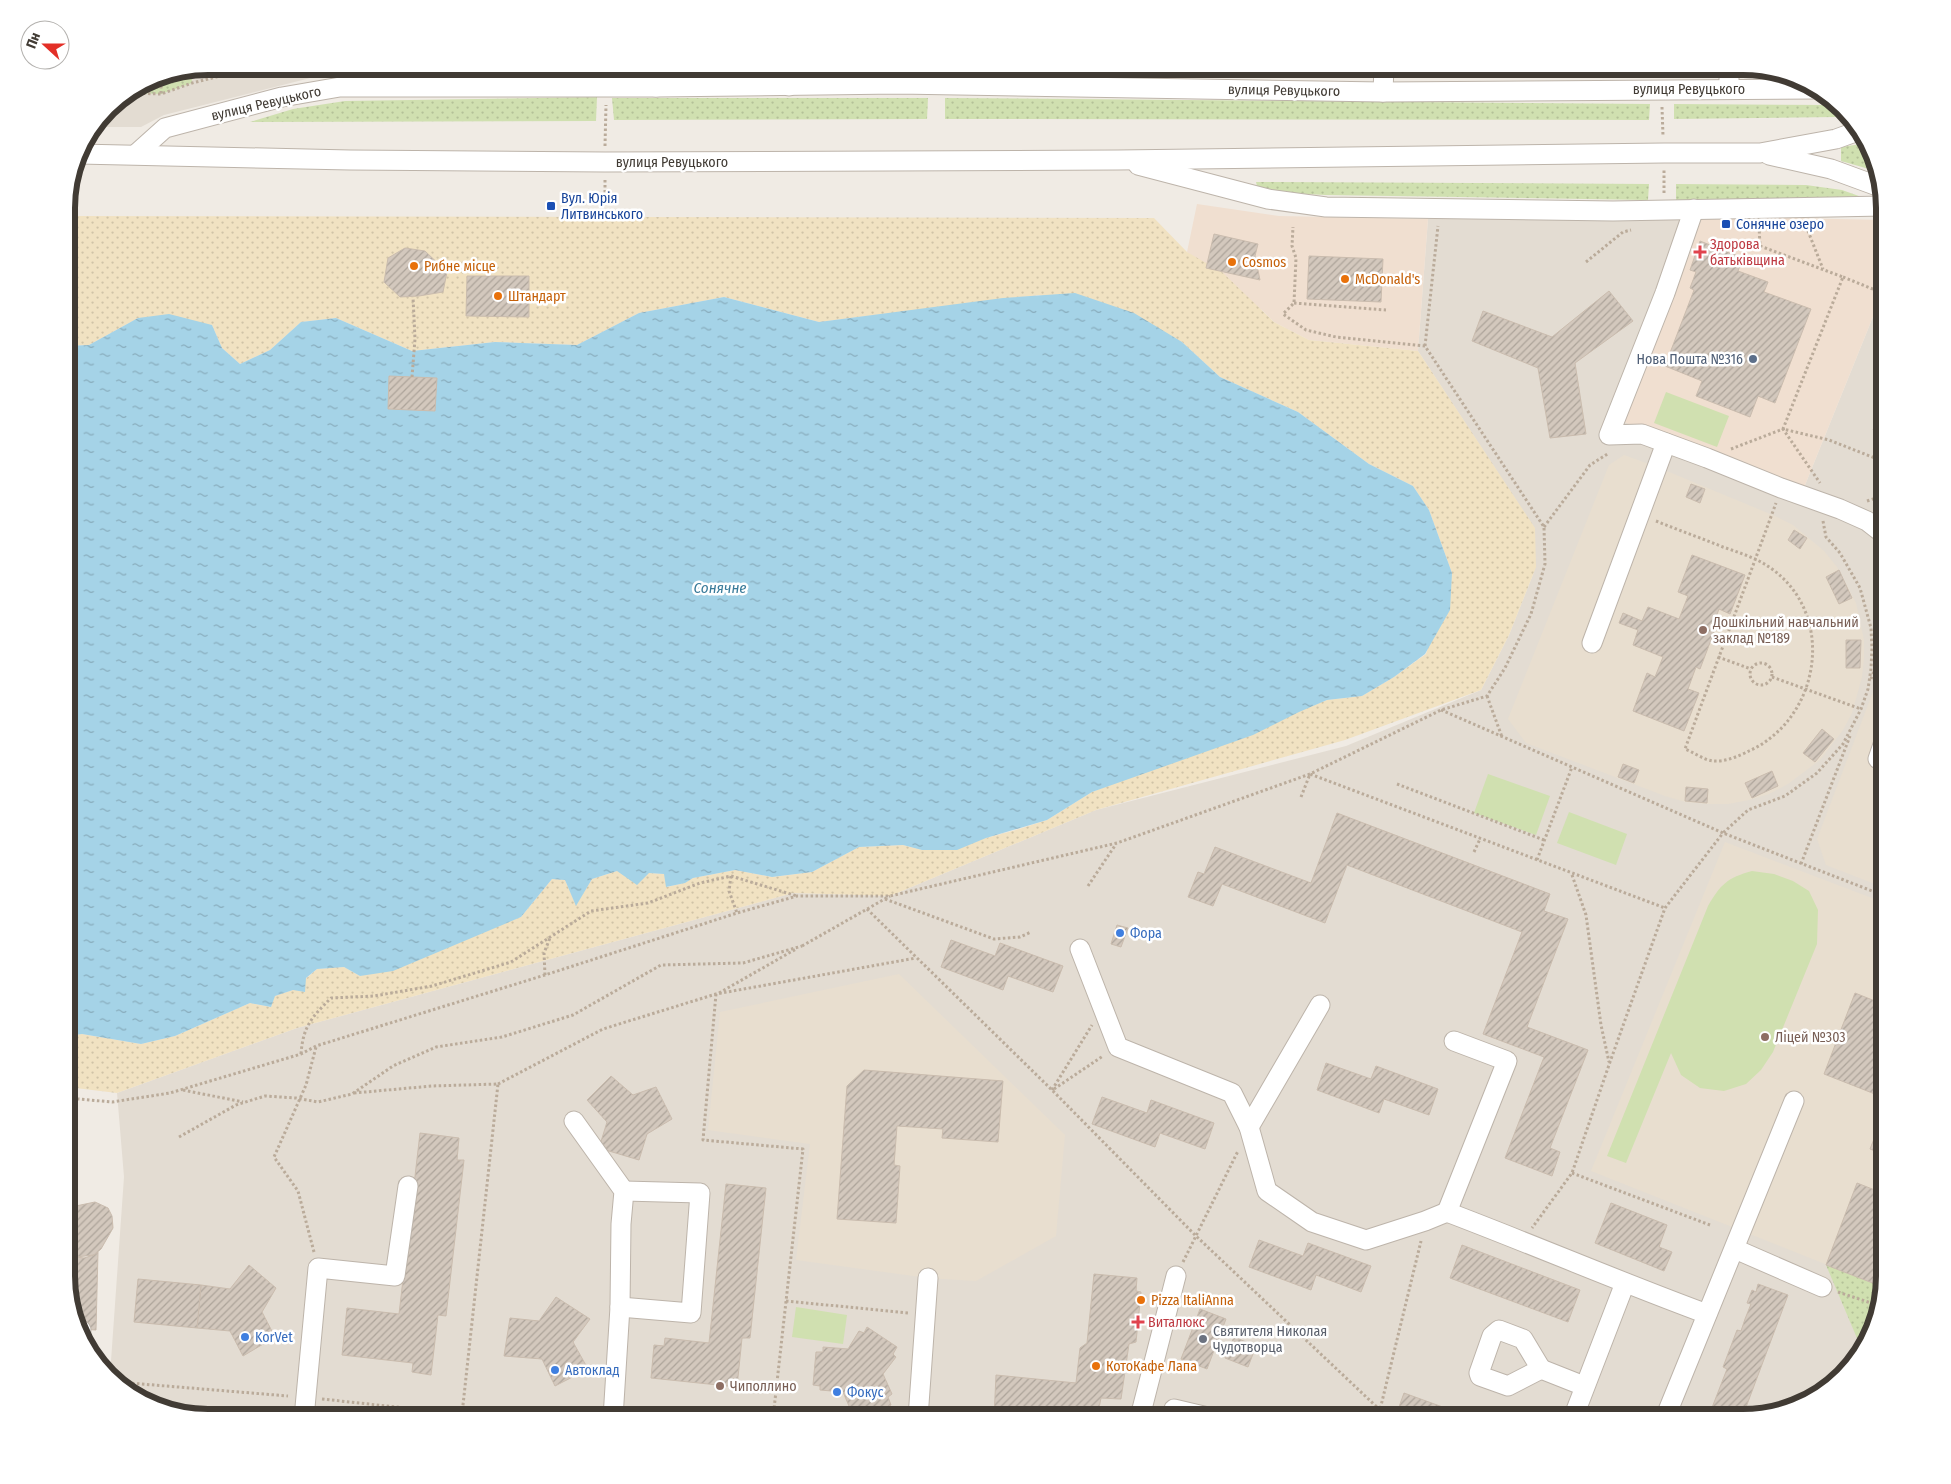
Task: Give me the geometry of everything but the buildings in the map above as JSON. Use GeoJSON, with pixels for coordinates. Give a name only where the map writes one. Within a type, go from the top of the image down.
{"type":"FeatureCollection","features":[{"type":"Feature","properties":{"kind":"street"},"geometry":{"type":"LineString","coordinates":[[656,75],[656,87]]}},
{"type":"Feature","properties":{"kind":"street"},"geometry":{"type":"LineString","coordinates":[[789,75],[789,86]]}},
{"type":"Feature","properties":{"kind":"street"},"geometry":{"type":"LineString","coordinates":[[1383,92],[1384,75]]}},
{"type":"Feature","properties":{"kind":"street"},"geometry":{"type":"LineString","coordinates":[[1729,75],[1729,89]]}},
{"type":"Feature","properties":{"kind":"street","name":"вулиця Ревуцького"},"geometry":{"type":"LineString","coordinates":[[136,154],[165,128],[282,97],[340,87],[656,87],[916,84],[1383,92],[1802,89]]}},
{"type":"Feature","properties":{"kind":"street","name":"вулиця Ревуцького"},"geometry":{"type":"LineString","coordinates":[[86,154],[350,160],[604,162],[1118,160],[1664,153],[1760,154],[1836,139],[1853,133]]}},
{"type":"Feature","properties":{"kind":"street","name":"вулиця Ревуцького"},"geometry":{"type":"LineString","coordinates":[[1760,154],[1831,170],[1874,185]]}},
{"type":"Feature","properties":{"kind":"street","name":"вулиця Ревуцького"},"geometry":{"type":"LineString","coordinates":[[1118,160],[1268,199],[1326,207],[1612,211],[1876,206]]}},
{"type":"Feature","properties":{"kind":"street"},"geometry":{"type":"LineString","coordinates":[[1694,209],[1666,293],[1609,435],[1642,434],[1867,521],[1876,528]]}},
{"type":"Feature","properties":{"kind":"street"},"geometry":{"type":"LineString","coordinates":[[1592,643],[1666,443]]}},
{"type":"Feature","properties":{"kind":"street"},"geometry":{"type":"LineString","coordinates":[[1080,949],[1118,1047],[1232,1093],[1249,1127],[1267,1191],[1312,1222],[1366,1240],[1447,1212],[1523,1241],[1625,1284],[1707,1314]]}},
{"type":"Feature","properties":{"kind":"street"},"geometry":{"type":"LineString","coordinates":[[1249,1127],[1320,1005]]}},
{"type":"Feature","properties":{"kind":"street"},"geometry":{"type":"LineString","coordinates":[[1447,1212],[1507,1061],[1454,1042]]}},
{"type":"Feature","properties":{"kind":"street"},"geometry":{"type":"LineString","coordinates":[[1669,1409],[1794,1101]]}},
{"type":"Feature","properties":{"kind":"street"},"geometry":{"type":"LineString","coordinates":[[574,1122],[624,1191],[621,1224],[620,1307],[614,1409]]}},
{"type":"Feature","properties":{"kind":"street"},"geometry":{"type":"LineString","coordinates":[[305,1409],[318,1268],[395,1276],[408,1186]]}},
{"type":"Feature","properties":{"kind":"street"},"geometry":{"type":"LineString","coordinates":[[620,1307],[692,1313],[700,1212],[700,1193],[624,1191]]}},
{"type":"Feature","properties":{"kind":"street"},"geometry":{"type":"LineString","coordinates":[[1735,1249],[1822,1287]]}},
{"type":"Feature","properties":{"kind":"street"},"geometry":{"type":"LineString","coordinates":[[1142,1409],[1176,1276]]}},
{"type":"Feature","properties":{"kind":"street"},"geometry":{"type":"LineString","coordinates":[[919,1409],[928,1278]]}},
{"type":"Feature","properties":{"kind":"street"},"geometry":{"type":"LineString","coordinates":[[1576,1409],[1625,1284]]}},
{"type":"Feature","properties":{"kind":"street"},"geometry":{"type":"LineString","coordinates":[[1541,1369],[1584,1386]]}},
{"type":"Feature","properties":{"kind":"path"},"geometry":{"type":"LineString","coordinates":[[141,93],[161,94],[192,83],[224,75]]}},
{"type":"Feature","properties":{"kind":"path"},"geometry":{"type":"LineString","coordinates":[[161,84],[161,94]]}},
{"type":"Feature","properties":{"kind":"path"},"geometry":{"type":"LineString","coordinates":[[605,199],[606,87]]}},
{"type":"Feature","properties":{"kind":"path"},"geometry":{"type":"LineString","coordinates":[[1758,224],[1760,246],[1876,290]]}},
{"type":"Feature","properties":{"kind":"path"},"geometry":{"type":"LineString","coordinates":[[75,1099],[112,1102],[182,1090],[300,1054],[316,1046],[546,975],[737,913],[797,896],[890,896],[1117,844],[1310,774],[1441,710],[1488,696],[1505,668],[1531,614],[1545,564],[1544,527],[1425,346],[1438,226]]}},
{"type":"Feature","properties":{"kind":"path"},"geometry":{"type":"LineString","coordinates":[[1806,226],[1823,269]]}},
{"type":"Feature","properties":{"kind":"path"},"geometry":{"type":"LineString","coordinates":[[1293,227],[1292,246],[1296,258],[1294,303],[1283,314],[1306,330],[1336,336],[1425,346]]}},
{"type":"Feature","properties":{"kind":"path"},"geometry":{"type":"LineString","coordinates":[[1586,262],[1623,232],[1639,228]]}},
{"type":"Feature","properties":{"kind":"path"},"geometry":{"type":"LineString","coordinates":[[1783,429],[1843,277]]}},
{"type":"Feature","properties":{"kind":"path"},"geometry":{"type":"LineString","coordinates":[[412,377],[414,351],[413,297]]}},
{"type":"Feature","properties":{"kind":"path"},"geometry":{"type":"LineString","coordinates":[[1294,303],[1386,310]]}},
{"type":"Feature","properties":{"kind":"path"},"geometry":{"type":"LineString","coordinates":[[1783,429],[1826,492],[1820,503],[1826,537],[1840,552],[1860,588],[1871,628],[1872,648],[1868,689]]}},
{"type":"Feature","properties":{"kind":"path"},"geometry":{"type":"LineString","coordinates":[[1707,458],[1783,429],[1829,440],[1876,458]]}},
{"type":"Feature","properties":{"kind":"path"},"geometry":{"type":"LineString","coordinates":[[1544,527],[1590,465],[1612,452]]}},
{"type":"Feature","properties":{"kind":"path"},"geometry":{"type":"LineString","coordinates":[[1639,515],[1755,559],[1772,569],[1784,580],[1803,608],[1809,624],[1812,648],[1811,673],[1807,689],[1792,717],[1770,739],[1743,754],[1712,761],[1685,749],[1718,657],[1755,559],[1781,488]]}},
{"type":"Feature","properties":{"kind":"path"},"geometry":{"type":"LineString","coordinates":[[1718,657],[1751,669]]}},
{"type":"Feature","properties":{"kind":"path"},"geometry":{"type":"LineString","coordinates":[[1765,663],[1772,670],[1772,677],[1761,685],[1752,680],[1751,669],[1757,664],[1765,663]]}},
{"type":"Feature","properties":{"kind":"path"},"geometry":{"type":"LineString","coordinates":[[1802,864],[1876,666]]}},
{"type":"Feature","properties":{"kind":"path"},"geometry":{"type":"LineString","coordinates":[[1772,677],[1861,709]]}},
{"type":"Feature","properties":{"kind":"path"},"geometry":{"type":"LineString","coordinates":[[1488,696],[1502,737]]}},
{"type":"Feature","properties":{"kind":"path"},"geometry":{"type":"LineString","coordinates":[[1441,710],[1723,833],[1876,893]]}},
{"type":"Feature","properties":{"kind":"path"},"geometry":{"type":"LineString","coordinates":[[1523,1241],[1572,1173],[1665,908],[1723,833],[1748,810],[1785,796],[1817,773],[1843,744],[1854,727]]}},
{"type":"Feature","properties":{"kind":"path"},"geometry":{"type":"LineString","coordinates":[[1537,860],[1572,767]]}},
{"type":"Feature","properties":{"kind":"path"},"geometry":{"type":"LineString","coordinates":[[1301,797],[1310,774]]}},
{"type":"Feature","properties":{"kind":"path"},"geometry":{"type":"LineString","coordinates":[[1310,774],[1665,908]]}},
{"type":"Feature","properties":{"kind":"path"},"geometry":{"type":"LineString","coordinates":[[1397,784],[1544,840]]}},
{"type":"Feature","properties":{"kind":"path"},"geometry":{"type":"LineString","coordinates":[[1474,852],[1480,838]]}},
{"type":"Feature","properties":{"kind":"path"},"geometry":{"type":"LineString","coordinates":[[1088,886],[1117,844]]}},
{"type":"Feature","properties":{"kind":"path"},"geometry":{"type":"LineString","coordinates":[[1572,874],[1586,915],[1601,1025],[1610,1062]]}},
{"type":"Feature","properties":{"kind":"path"},"geometry":{"type":"LineString","coordinates":[[300,1054],[305,1029],[311,1018],[331,998],[374,996],[432,986],[510,962],[591,911],[648,903],[700,883],[731,876],[797,896]]}},
{"type":"Feature","properties":{"kind":"path"},"geometry":{"type":"LineString","coordinates":[[731,876],[729,891],[737,913]]}},
{"type":"Feature","properties":{"kind":"path"},"geometry":{"type":"LineString","coordinates":[[716,994],[890,896]]}},
{"type":"Feature","properties":{"kind":"path"},"geometry":{"type":"LineString","coordinates":[[884,899],[994,939],[1020,937],[1031,932]]}},
{"type":"Feature","properties":{"kind":"path"},"geometry":{"type":"LineString","coordinates":[[867,909],[1052,1090],[1196,1236],[1379,1409]]}},
{"type":"Feature","properties":{"kind":"path"},"geometry":{"type":"LineString","coordinates":[[546,975],[544,953],[550,937]]}},
{"type":"Feature","properties":{"kind":"path"},"geometry":{"type":"LineString","coordinates":[[352,1094],[393,1066],[436,1048],[502,1036],[573,1015],[661,965],[742,964],[802,946]]}},
{"type":"Feature","properties":{"kind":"path"},"geometry":{"type":"LineString","coordinates":[[179,1137],[236,1105],[265,1096],[299,1098],[318,1102],[352,1094],[432,1086],[498,1084],[603,1029],[716,994],[916,958]]}},
{"type":"Feature","properties":{"kind":"path"},"geometry":{"type":"LineString","coordinates":[[716,994],[703,1140],[803,1150],[773,1409]]}},
{"type":"Feature","properties":{"kind":"path"},"geometry":{"type":"LineString","coordinates":[[1052,1090],[1102,1008]]}},
{"type":"Feature","properties":{"kind":"path"},"geometry":{"type":"LineString","coordinates":[[316,1046],[306,1085],[274,1157],[298,1191],[318,1268]]}},
{"type":"Feature","properties":{"kind":"path"},"geometry":{"type":"LineString","coordinates":[[1052,1090],[1118,1047]]}},
{"type":"Feature","properties":{"kind":"path"},"geometry":{"type":"LineString","coordinates":[[463,1409],[498,1084]]}},
{"type":"Feature","properties":{"kind":"path"},"geometry":{"type":"LineString","coordinates":[[182,1090],[244,1102]]}},
{"type":"Feature","properties":{"kind":"path"},"geometry":{"type":"LineString","coordinates":[[1176,1276],[1249,1127]]}},
{"type":"Feature","properties":{"kind":"path"},"geometry":{"type":"LineString","coordinates":[[1572,1173],[1710,1225]]}},
{"type":"Feature","properties":{"kind":"path"},"geometry":{"type":"LineString","coordinates":[[1380,1409],[1425,1221]]}},
{"type":"Feature","properties":{"kind":"path"},"geometry":{"type":"LineString","coordinates":[[1822,1287],[1873,1304]]}},
{"type":"Feature","properties":{"kind":"path"},"geometry":{"type":"LineString","coordinates":[[786,1301],[924,1315]]}},
{"type":"Feature","properties":{"kind":"shaded area"},"geometry":{"type":"Polygon","coordinates":[[[208,75],[322,75],[164,115],[141,127],[103,127],[120,108],[134,97],[174,80],[208,75]]]}},
{"type":"Feature","properties":{"kind":"shaded area"},"geometry":{"type":"Polygon","coordinates":[[[1602,75],[1724,75],[1724,77],[1602,75]]]}},
{"type":"Feature","properties":{"kind":"shaded area"},"geometry":{"type":"Polygon","coordinates":[[[1724,75],[1757,76],[1724,77],[1724,75]]]}},
{"type":"Feature","properties":{"kind":"shaded area"},"geometry":{"type":"Polygon","coordinates":[[[1197,204],[1279,216],[1428,219],[1418,351],[1309,340],[1274,322],[1263,311],[1187,252],[1197,204]]]}},
{"type":"Feature","properties":{"kind":"shaded area"},"geometry":{"type":"Polygon","coordinates":[[[1616,214],[1698,216],[1803,490],[1876,309],[1876,1284],[1869,1318],[1862,1335],[1837,1370],[1817,1387],[1794,1399],[1760,1408],[1743,1409],[200,1409],[157,1399],[127,1381],[114,1370],[111,1366],[124,1177],[117,1093],[297,1028],[793,893],[890,896],[1096,810],[1346,746],[1481,690],[1509,635],[1534,572],[1535,529],[1418,351],[1428,219],[1616,214]]]}},
{"type":"Feature","properties":{"kind":"shaded area"},"geometry":{"type":"Polygon","coordinates":[[[1698,216],[1876,220],[1876,309],[1803,490],[1621,421],[1698,216]]]}},
{"type":"Feature","properties":{"kind":"shaded area","name":"Дошкільний навчальний заклад №189"},"geometry":{"type":"Polygon","coordinates":[[[1624,455],[1657,467],[1793,525],[1824,551],[1837,567],[1856,603],[1864,640],[1864,658],[1862,677],[1852,713],[1843,730],[1820,760],[1788,784],[1769,794],[1728,804],[1686,802],[1665,796],[1526,743],[1508,719],[1609,465],[1624,455]]]}},
{"type":"Feature","properties":{"kind":"shaded area"},"geometry":{"type":"Polygon","coordinates":[[[1876,684],[1876,884],[1826,865],[1817,839],[1876,684]]]}},
{"type":"Feature","properties":{"kind":"shaded area","name":"Ліцей №303"},"geometry":{"type":"Polygon","coordinates":[[[1725,842],[1876,900],[1876,1284],[1591,1171],[1725,842]]]}},
{"type":"Feature","properties":{"kind":"shaded area"},"geometry":{"type":"Polygon","coordinates":[[[899,974],[1065,1135],[1056,1236],[976,1281],[928,1278],[796,1260],[810,1144],[708,1130],[720,1012],[899,974]]]}},
{"type":"Feature","properties":{"kind":"green space"},"geometry":{"type":"Polygon","coordinates":[[[192,76],[192,83],[161,94],[141,93],[166,82],[192,76]]]}},
{"type":"Feature","properties":{"kind":"green space"},"geometry":{"type":"Polygon","coordinates":[[[597,97],[596,121],[250,122],[293,109],[345,101],[597,97]]]}},
{"type":"Feature","properties":{"kind":"green space"},"geometry":{"type":"Polygon","coordinates":[[[612,98],[928,98],[927,119],[614,120],[612,98]]]}},
{"type":"Feature","properties":{"kind":"green space"},"geometry":{"type":"Polygon","coordinates":[[[945,98],[1650,104],[1649,120],[945,119],[945,98]]]}},
{"type":"Feature","properties":{"kind":"green space"},"geometry":{"type":"Polygon","coordinates":[[[1674,104],[1826,105],[1839,116],[1836,117],[1674,119],[1674,104]]]}},
{"type":"Feature","properties":{"kind":"green space"},"geometry":{"type":"Polygon","coordinates":[[[1859,144],[1870,169],[1841,161],[1841,147],[1859,144]]]}},
{"type":"Feature","properties":{"kind":"green space"},"geometry":{"type":"Polygon","coordinates":[[[1256,182],[1649,184],[1648,200],[1325,195],[1288,193],[1257,186],[1256,182]]]}},
{"type":"Feature","properties":{"kind":"green space"},"geometry":{"type":"Polygon","coordinates":[[[1676,184],[1806,185],[1842,190],[1873,201],[1676,200],[1676,184]]]}},
{"type":"Feature","properties":{"kind":"green space"},"geometry":{"type":"Polygon","coordinates":[[[1666,392],[1729,416],[1717,447],[1654,423],[1666,392]]]}},
{"type":"Feature","properties":{"kind":"green space"},"geometry":{"type":"Polygon","coordinates":[[[1488,774],[1550,796],[1536,835],[1474,813],[1488,774]]]}},
{"type":"Feature","properties":{"kind":"green space"},"geometry":{"type":"Polygon","coordinates":[[[1569,812],[1627,834],[1616,865],[1557,843],[1569,812]]]}},
{"type":"Feature","properties":{"kind":"green space"},"geometry":{"type":"Polygon","coordinates":[[[1752,871],[1774,874],[1793,881],[1809,891],[1818,910],[1817,944],[1773,1052],[1761,1070],[1746,1084],[1724,1091],[1700,1088],[1681,1075],[1671,1053],[1626,1163],[1607,1156],[1708,906],[1725,883],[1736,876],[1752,871]]]}},
{"type":"Feature","properties":{"kind":"green space"},"geometry":{"type":"Polygon","coordinates":[[[1826,1265],[1876,1284],[1869,1318],[1858,1341],[1826,1265]]]}},
{"type":"Feature","properties":{"kind":"green space"},"geometry":{"type":"Polygon","coordinates":[[[796,1307],[847,1315],[843,1344],[792,1337],[796,1307]]]}},
{"type":"Feature","properties":{"kind":"sand"},"geometry":{"type":"Polygon","coordinates":[[[75,216],[1154,218],[1187,252],[1222,272],[1274,322],[1309,340],[1418,351],[1535,528],[1536,567],[1509,635],[1481,690],[1345,740],[1096,810],[890,896],[793,893],[297,1028],[117,1093],[75,1088],[75,1035],[82,1034],[141,1044],[175,1036],[250,1003],[271,1007],[274,996],[293,990],[317,969],[344,967],[360,976],[521,917],[552,879],[565,880],[576,905],[592,879],[617,871],[665,874],[667,887],[684,883],[693,878],[735,870],[772,877],[812,872],[859,847],[903,845],[922,850],[986,838],[1047,820],[1092,792],[1327,700],[1362,696],[1394,677],[1426,654],[1452,573],[1429,510],[1413,486],[1369,464],[1298,412],[1220,377],[1182,342],[1039,295],[819,322],[724,297],[639,313],[577,345],[495,342],[412,351],[336,318],[301,322],[270,350],[240,364],[222,348],[212,325],[138,318],[89,345],[75,346],[75,216]]]}},
{"type":"Feature","properties":{"kind":"water","name":"Сонячне"},"geometry":{"type":"Polygon","coordinates":[[[1075,293],[1134,313],[1182,342],[1220,377],[1298,412],[1369,464],[1413,486],[1429,510],[1452,573],[1450,610],[1425,654],[1394,677],[1362,696],[1327,700],[1253,735],[1092,792],[1047,820],[986,838],[957,850],[922,850],[903,845],[859,847],[812,872],[772,877],[735,870],[693,878],[685,883],[666,887],[664,874],[649,873],[637,885],[617,871],[592,879],[576,906],[565,880],[552,879],[521,917],[393,971],[360,976],[344,967],[317,969],[306,978],[305,992],[293,990],[275,996],[271,1007],[250,1003],[175,1036],[141,1044],[82,1034],[75,1035],[75,346],[89,345],[138,318],[169,314],[212,325],[222,348],[240,364],[270,350],[301,322],[336,318],[412,351],[495,342],[577,345],[639,313],[724,297],[819,322],[1003,298],[1075,293]],[[390,376],[388,409],[435,411],[390,376]]]}},
{"type":"Feature","properties":{"kind":"place","name":"Вул. Юрія Литвинського"},"geometry":{"type":"Point","coordinates":[551,206]}},
{"type":"Feature","properties":{"kind":"place","name":"Сонячне озеро"},"geometry":{"type":"Point","coordinates":[1726,224]}},
{"type":"Feature","properties":{"kind":"place","name":"Здорова батьківщина"},"geometry":{"type":"Point","coordinates":[1700,252]}},
{"type":"Feature","properties":{"kind":"place","name":"Cosmos"},"geometry":{"type":"Point","coordinates":[1232,262]}},
{"type":"Feature","properties":{"kind":"place","name":"Рибне місце"},"geometry":{"type":"Point","coordinates":[414,266]}},
{"type":"Feature","properties":{"kind":"place","name":"McDonald's"},"geometry":{"type":"Point","coordinates":[1345,279]}},
{"type":"Feature","properties":{"kind":"place","name":"Штандарт"},"geometry":{"type":"Point","coordinates":[498,296]}},
{"type":"Feature","properties":{"kind":"place","name":"Нова Пошта №316"},"geometry":{"type":"Point","coordinates":[1753,359]}},
{"type":"Feature","properties":{"kind":"place","name":"Дошкільний навчальний заклад №189"},"geometry":{"type":"Point","coordinates":[1703,630]}},
{"type":"Feature","properties":{"kind":"place","name":"Фора"},"geometry":{"type":"Point","coordinates":[1120,933]}},
{"type":"Feature","properties":{"kind":"place","name":"Ліцей №303"},"geometry":{"type":"Point","coordinates":[1765,1037]}},
{"type":"Feature","properties":{"kind":"place","name":"Pizza ItaliAnna"},"geometry":{"type":"Point","coordinates":[1141,1300]}},
{"type":"Feature","properties":{"kind":"place","name":"Виталюкс"},"geometry":{"type":"Point","coordinates":[1138,1322]}},
{"type":"Feature","properties":{"kind":"place","name":"KorVet"},"geometry":{"type":"Point","coordinates":[245,1337]}},
{"type":"Feature","properties":{"kind":"place","name":"Святителя Николая Чудотворца"},"geometry":{"type":"Point","coordinates":[1203,1339]}},
{"type":"Feature","properties":{"kind":"place","name":"КотоКафе Лапа"},"geometry":{"type":"Point","coordinates":[1096,1366]}},
{"type":"Feature","properties":{"kind":"place","name":"Автоклад"},"geometry":{"type":"Point","coordinates":[555,1370]}},
{"type":"Feature","properties":{"kind":"place","name":"Чиполлино"},"geometry":{"type":"Point","coordinates":[720,1386]}},
{"type":"Feature","properties":{"kind":"place","name":"Фокус"},"geometry":{"type":"Point","coordinates":[837,1392]}}]}
